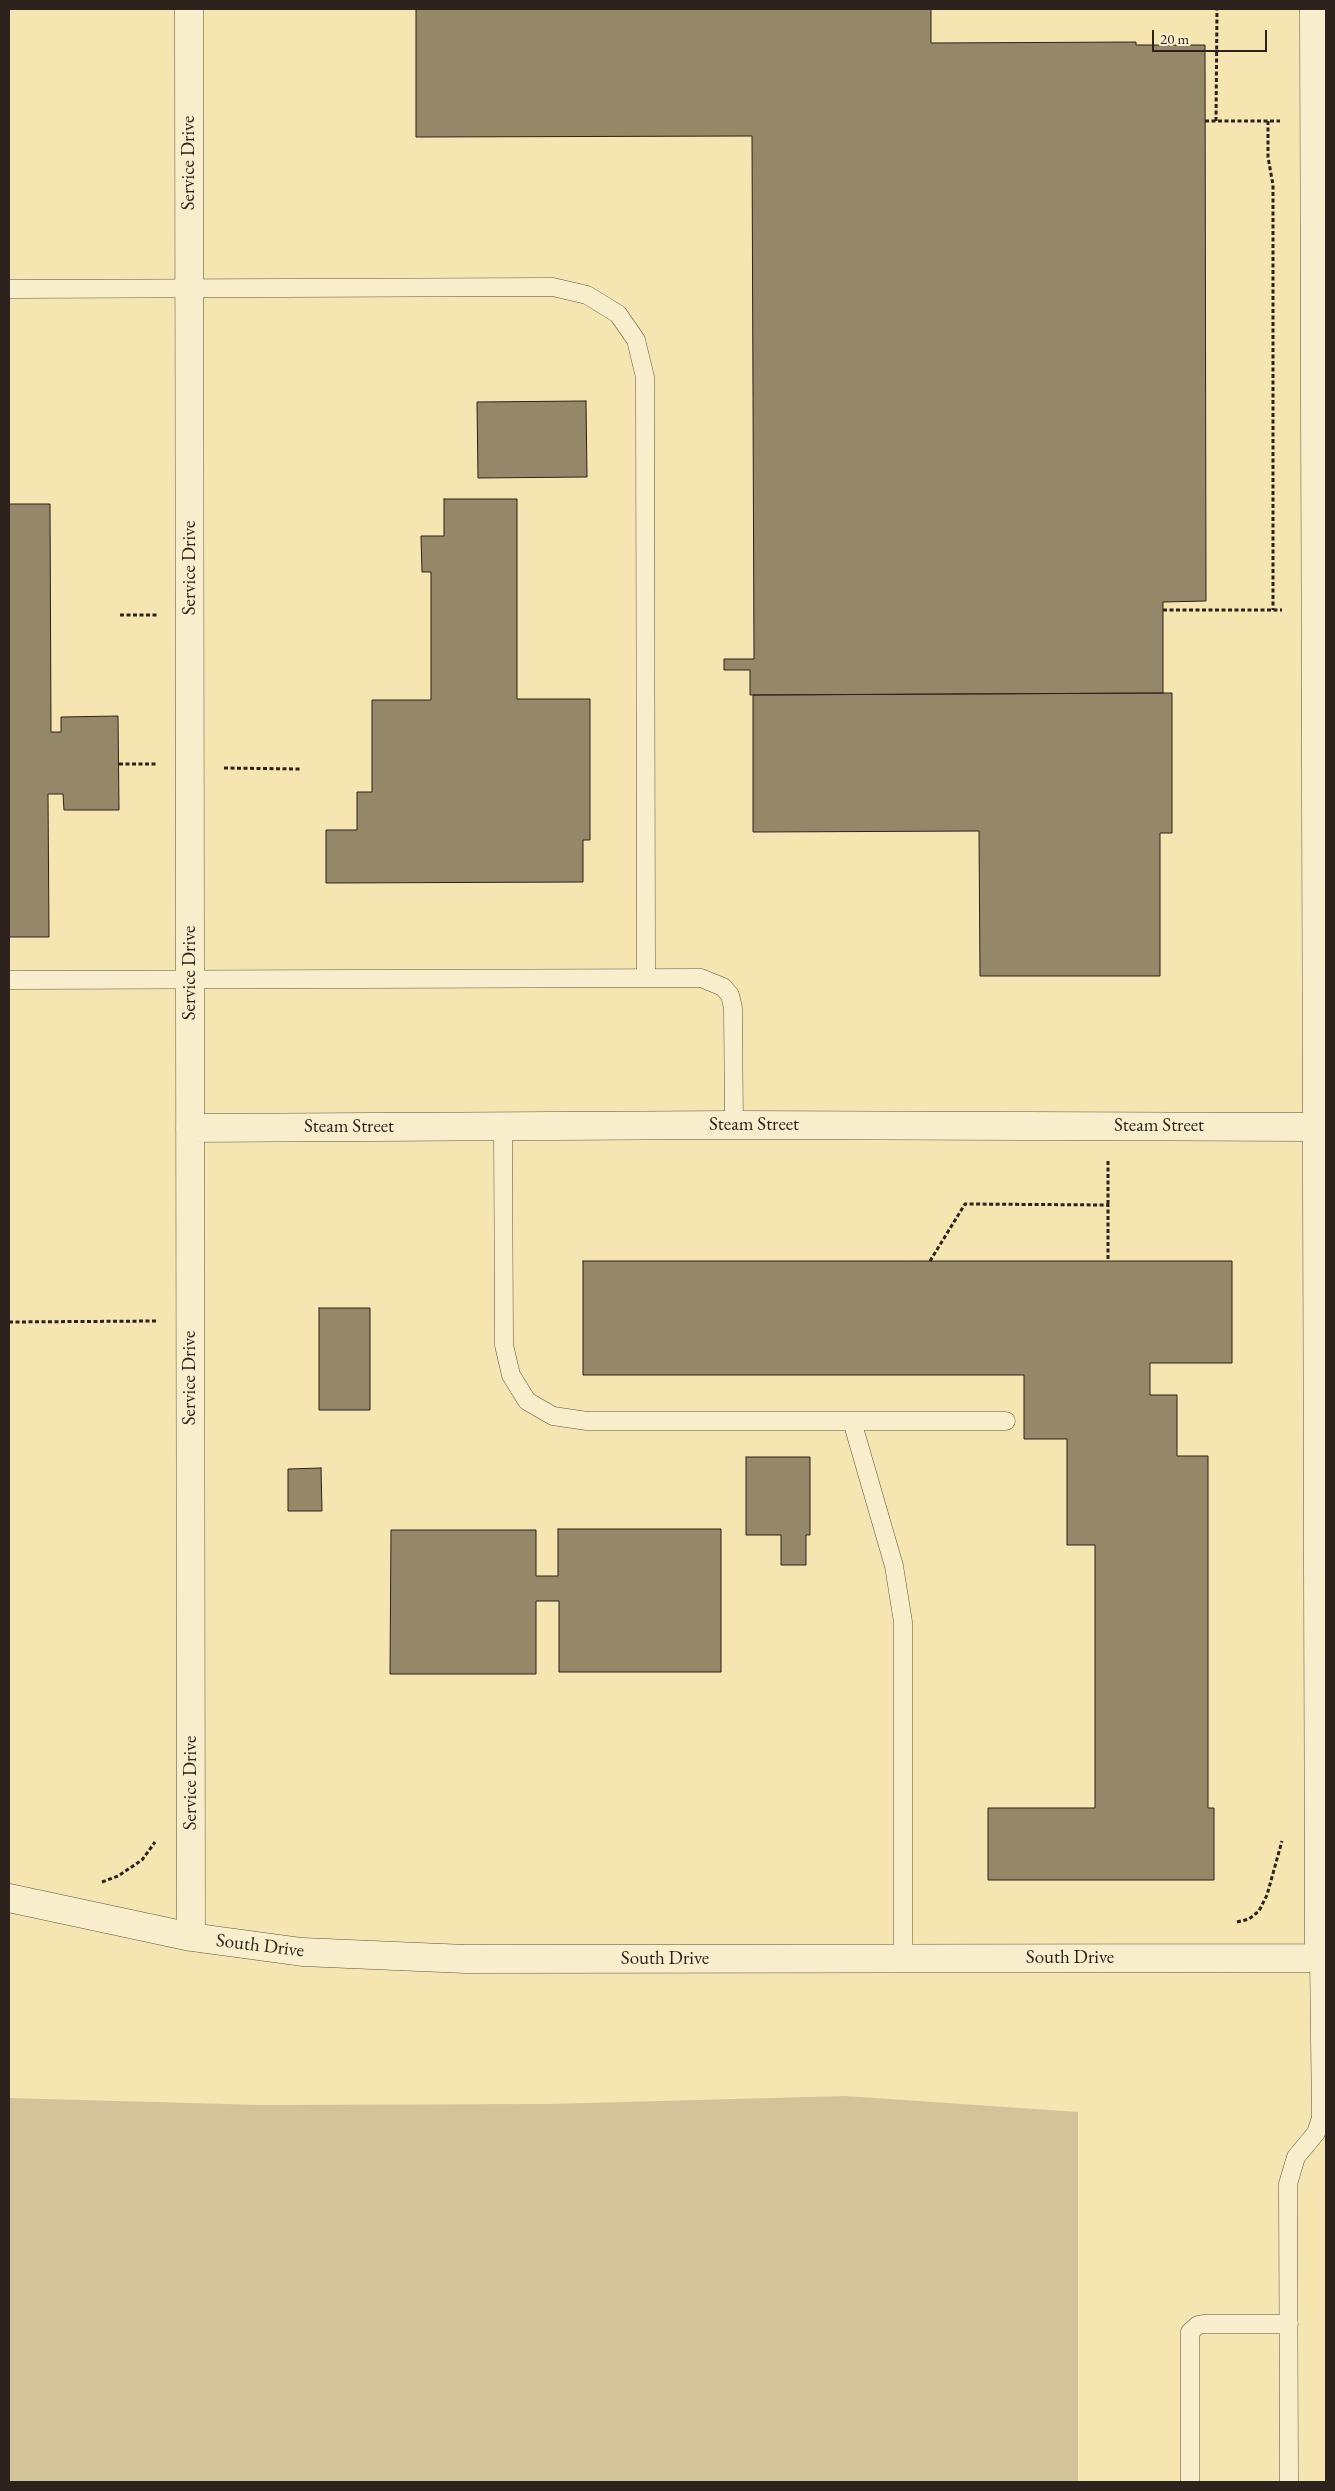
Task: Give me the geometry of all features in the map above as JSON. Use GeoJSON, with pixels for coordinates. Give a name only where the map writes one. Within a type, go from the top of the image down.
{"type":"FeatureCollection","features":[{"type":"Feature","properties":{"kind":"street","name":"Service Drive"},"geometry":{"type":"LineString","coordinates":[[189,9],[191,1937]]}},
{"type":"Feature","properties":{"kind":"street"},"geometry":{"type":"LineString","coordinates":[[1314,9],[1317,1127],[1323,1958]]}},
{"type":"Feature","properties":{"kind":"street","name":"Steam Street"},"geometry":{"type":"LineString","coordinates":[[190,1128],[734,1125],[1317,1127]]}},
{"type":"Feature","properties":{"kind":"street","name":"South Drive"},"geometry":{"type":"LineString","coordinates":[[9,1898],[191,1937],[302,1952],[466,1959],[1323,1958]]}},
{"type":"Feature","properties":{"kind":"lane"},"geometry":{"type":"LineString","coordinates":[[9,289],[553,287],[586,295],[618,314],[636,340],[645,377],[646,978]]}},
{"type":"Feature","properties":{"kind":"lane"},"geometry":{"type":"LineString","coordinates":[[9,980],[701,978],[723,986],[730,996],[733,1008],[734,1125]]}},
{"type":"Feature","properties":{"kind":"lane"},"geometry":{"type":"LineString","coordinates":[[503,1126],[504,1345],[511,1375],[527,1402],[553,1416],[587,1421],[1006,1421]]}},
{"type":"Feature","properties":{"kind":"lane"},"geometry":{"type":"LineString","coordinates":[[852,1421],[894,1566],[903,1622],[903,1958]]}},
{"type":"Feature","properties":{"kind":"lane"},"geometry":{"type":"LineString","coordinates":[[1289,2482],[1288,2184],[1296,2157],[1316,2133],[1321,2118],[1323,1958]]}},
{"type":"Feature","properties":{"kind":"lane"},"geometry":{"type":"LineString","coordinates":[[1190,2482],[1190,2332],[1198,2325],[1203,2324],[1289,2324]]}},
{"type":"Feature","properties":{"kind":"path"},"geometry":{"type":"LineString","coordinates":[[1216,121],[1217,9]]}},
{"type":"Feature","properties":{"kind":"path"},"geometry":{"type":"LineString","coordinates":[[1205,121],[1288,121]]}},
{"type":"Feature","properties":{"kind":"path"},"geometry":{"type":"LineString","coordinates":[[1268,121],[1268,157],[1273,186],[1273,610]]}},
{"type":"Feature","properties":{"kind":"path"},"geometry":{"type":"LineString","coordinates":[[1162,610],[1289,610]]}},
{"type":"Feature","properties":{"kind":"path"},"geometry":{"type":"LineString","coordinates":[[119,764],[160,764]]}},
{"type":"Feature","properties":{"kind":"path"},"geometry":{"type":"LineString","coordinates":[[216,768],[300,769]]}},
{"type":"Feature","properties":{"kind":"path"},"geometry":{"type":"LineString","coordinates":[[1108,1126],[1108,1261]]}},
{"type":"Feature","properties":{"kind":"path"},"geometry":{"type":"LineString","coordinates":[[930,1261],[964,1204],[1108,1205]]}},
{"type":"Feature","properties":{"kind":"path"},"geometry":{"type":"LineString","coordinates":[[159,1312],[159,1326]]}},
{"type":"Feature","properties":{"kind":"path"},"geometry":{"type":"LineString","coordinates":[[9,1322],[159,1321]]}},
{"type":"Feature","properties":{"kind":"path"},"geometry":{"type":"LineString","coordinates":[[1232,1923],[1249,1920],[1259,1911],[1278,1859],[1283,1834]]}},
{"type":"Feature","properties":{"kind":"path"},"geometry":{"type":"LineString","coordinates":[[93,1883],[118,1876],[136,1865],[150,1852],[158,1835]]}},
{"type":"Feature","properties":{"kind":"shaded area"},"geometry":{"type":"Polygon","coordinates":[[[845,2096],[1078,2112],[1078,2482],[9,2482],[9,2098],[261,2105],[550,2104],[845,2096]]]}},
{"type":"Feature","properties":{"kind":"building"},"geometry":{"type":"Polygon","coordinates":[[[416,9],[931,9],[931,43],[1136,42],[1136,45],[1205,45],[1206,601],[1163,602],[1163,693],[750,695],[750,670],[724,670],[724,659],[754,659],[752,136],[416,137],[416,9]]]}},
{"type":"Feature","properties":{"kind":"building"},"geometry":{"type":"Polygon","coordinates":[[[586,401],[587,477],[478,478],[477,402],[586,401]]]}},
{"type":"Feature","properties":{"kind":"building"},"geometry":{"type":"Polygon","coordinates":[[[444,499],[517,499],[517,699],[590,699],[590,840],[583,840],[583,882],[326,883],[326,830],[357,830],[357,792],[372,792],[372,700],[431,700],[431,572],[422,572],[421,536],[444,536],[444,499]]]}},
{"type":"Feature","properties":{"kind":"building"},"geometry":{"type":"Polygon","coordinates":[[[9,504],[50,504],[51,732],[61,732],[61,717],[118,716],[119,810],[64,810],[63,794],[48,794],[49,937],[9,937],[9,504]]]}},
{"type":"Feature","properties":{"kind":"building"},"geometry":{"type":"Polygon","coordinates":[[[1172,693],[1172,833],[1160,833],[1160,976],[980,976],[979,831],[753,832],[753,695],[1172,693]]]}},
{"type":"Feature","properties":{"kind":"building"},"geometry":{"type":"Polygon","coordinates":[[[583,1261],[1232,1261],[1232,1363],[1150,1363],[1150,1395],[1177,1395],[1177,1456],[1208,1456],[1208,1808],[1214,1808],[1214,1880],[988,1880],[988,1808],[1095,1808],[1095,1545],[1067,1545],[1067,1439],[1024,1439],[1024,1375],[583,1375],[583,1261]]]}},
{"type":"Feature","properties":{"kind":"building"},"geometry":{"type":"Polygon","coordinates":[[[319,1308],[370,1308],[370,1410],[319,1410],[319,1308]]]}},
{"type":"Feature","properties":{"kind":"building"},"geometry":{"type":"Polygon","coordinates":[[[746,1457],[810,1457],[810,1535],[806,1535],[806,1565],[781,1565],[781,1535],[746,1535],[746,1457]]]}},
{"type":"Feature","properties":{"kind":"building"},"geometry":{"type":"Polygon","coordinates":[[[321,1468],[322,1511],[288,1511],[288,1469],[321,1468]]]}},
{"type":"Feature","properties":{"kind":"building"},"geometry":{"type":"Polygon","coordinates":[[[558,1529],[721,1529],[721,1672],[559,1672],[559,1601],[536,1601],[536,1674],[390,1674],[391,1530],[536,1530],[536,1576],[558,1576],[558,1529]]]}}]}
